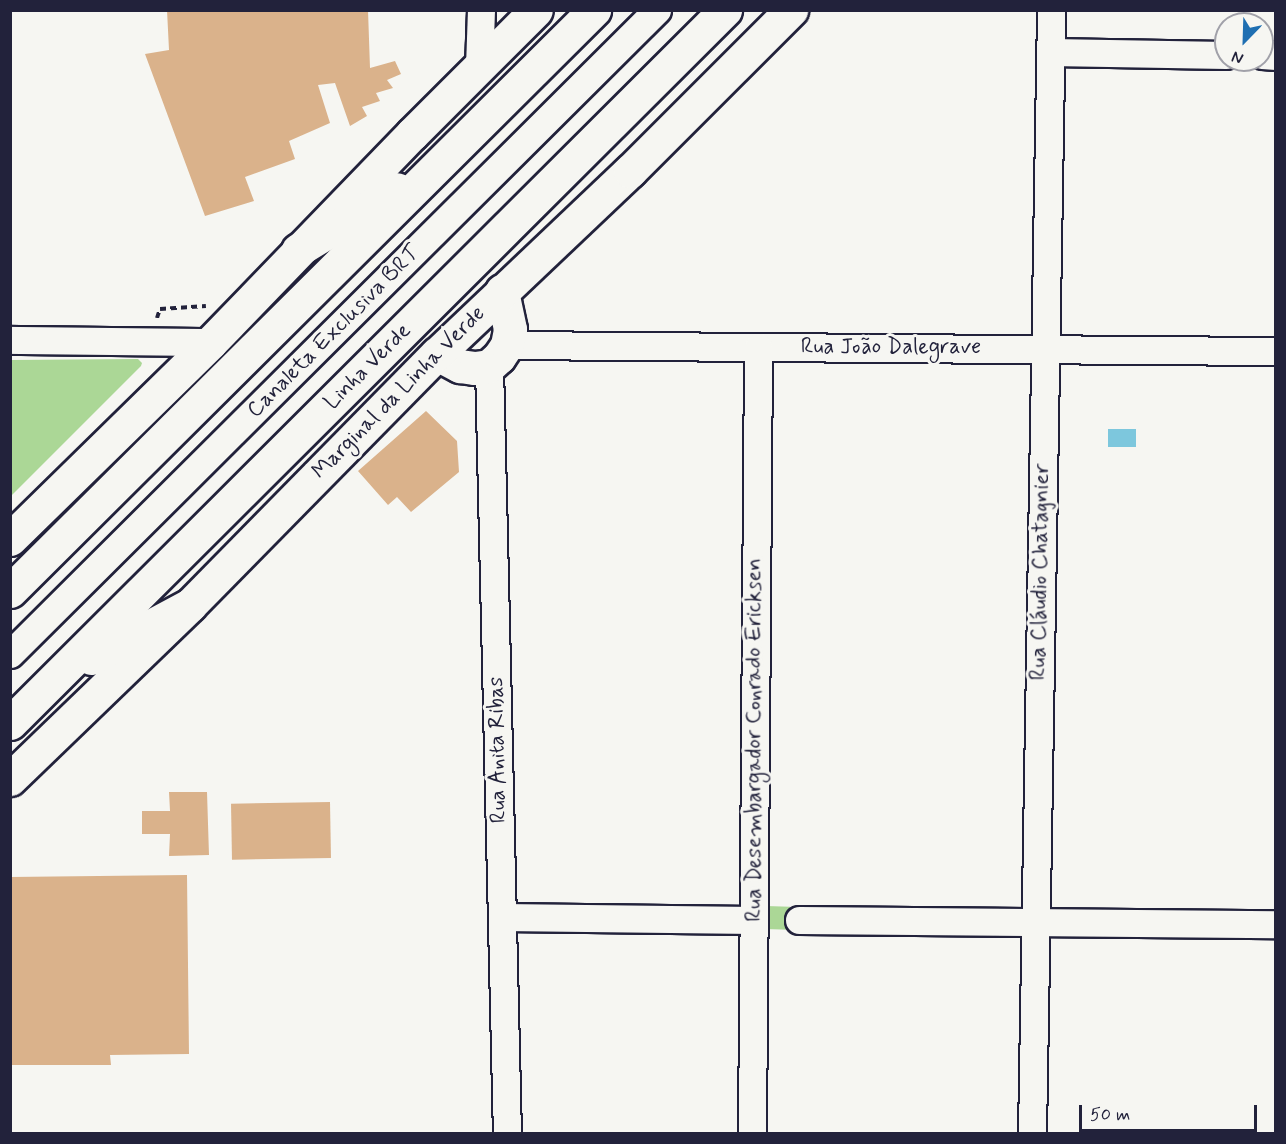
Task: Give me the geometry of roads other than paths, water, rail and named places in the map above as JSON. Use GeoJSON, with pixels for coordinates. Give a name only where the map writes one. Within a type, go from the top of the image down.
{"type":"FeatureCollection","features":[{"type":"Feature","properties":{"kind":"main road"},"geometry":{"type":"LineString","coordinates":[[10,539],[211,342],[298,250],[536,10]]}},
{"type":"Feature","properties":{"kind":"main road"},"geometry":{"type":"LineString","coordinates":[[10,591],[594,10]]}},
{"type":"Feature","properties":{"kind":"main road","name":"Linha Verde"},"geometry":{"type":"LineString","coordinates":[[10,723],[725,10]]}},
{"type":"Feature","properties":{"kind":"main road","name":"Marginal da Linha Verde"},"geometry":{"type":"LineString","coordinates":[[10,779],[190,605],[437,354],[630,171],[791,10]]}},
{"type":"Feature","properties":{"kind":"main road"},"geometry":{"type":"LineString","coordinates":[[298,250],[445,160]]}},
{"type":"Feature","properties":{"kind":"main road"},"geometry":{"type":"LineString","coordinates":[[437,354],[460,366],[475,368],[498,355],[510,329],[502,291]]}},
{"type":"Feature","properties":{"kind":"main road"},"geometry":{"type":"LineString","coordinates":[[61,674],[190,605]]}},
{"type":"Feature","properties":{"kind":"street"},"geometry":{"type":"LineString","coordinates":[[479,67],[481,10]]}},
{"type":"Feature","properties":{"kind":"street","name":"Canaleta Exclusiva BRT"},"geometry":{"type":"LineString","coordinates":[[10,654],[657,10]]}},
{"type":"Feature","properties":{"kind":"street","name":"Rua Cláudio Chatagnier"},"geometry":{"type":"LineString","coordinates":[[1032,1134],[1051,10]]}},
{"type":"Feature","properties":{"kind":"street"},"geometry":{"type":"LineString","coordinates":[[1050,52],[1214,55]]}},
{"type":"Feature","properties":{"kind":"street"},"geometry":{"type":"LineString","coordinates":[[10,340],[211,342]]}},
{"type":"Feature","properties":{"kind":"street","name":"Rua João Dalegrave"},"geometry":{"type":"LineString","coordinates":[[498,355],[758,347],[1275,351]]}},
{"type":"Feature","properties":{"kind":"street","name":"Rua Desembargador Conrado Ericksen"},"geometry":{"type":"LineString","coordinates":[[752,1134],[758,347]]}},
{"type":"Feature","properties":{"kind":"street","name":"Rua Anita Ribas"},"geometry":{"type":"LineString","coordinates":[[498,355],[502,917],[507,1134]]}},
{"type":"Feature","properties":{"kind":"street"},"geometry":{"type":"LineString","coordinates":[[502,917],[754,920]]}},
{"type":"Feature","properties":{"kind":"street"},"geometry":{"type":"LineString","coordinates":[[799,920],[1275,924]]}},
{"type":"Feature","properties":{"kind":"water"},"geometry":{"type":"Polygon","coordinates":[[[1108,429],[1136,429],[1136,447],[1108,447],[1108,429]]]}}]}
